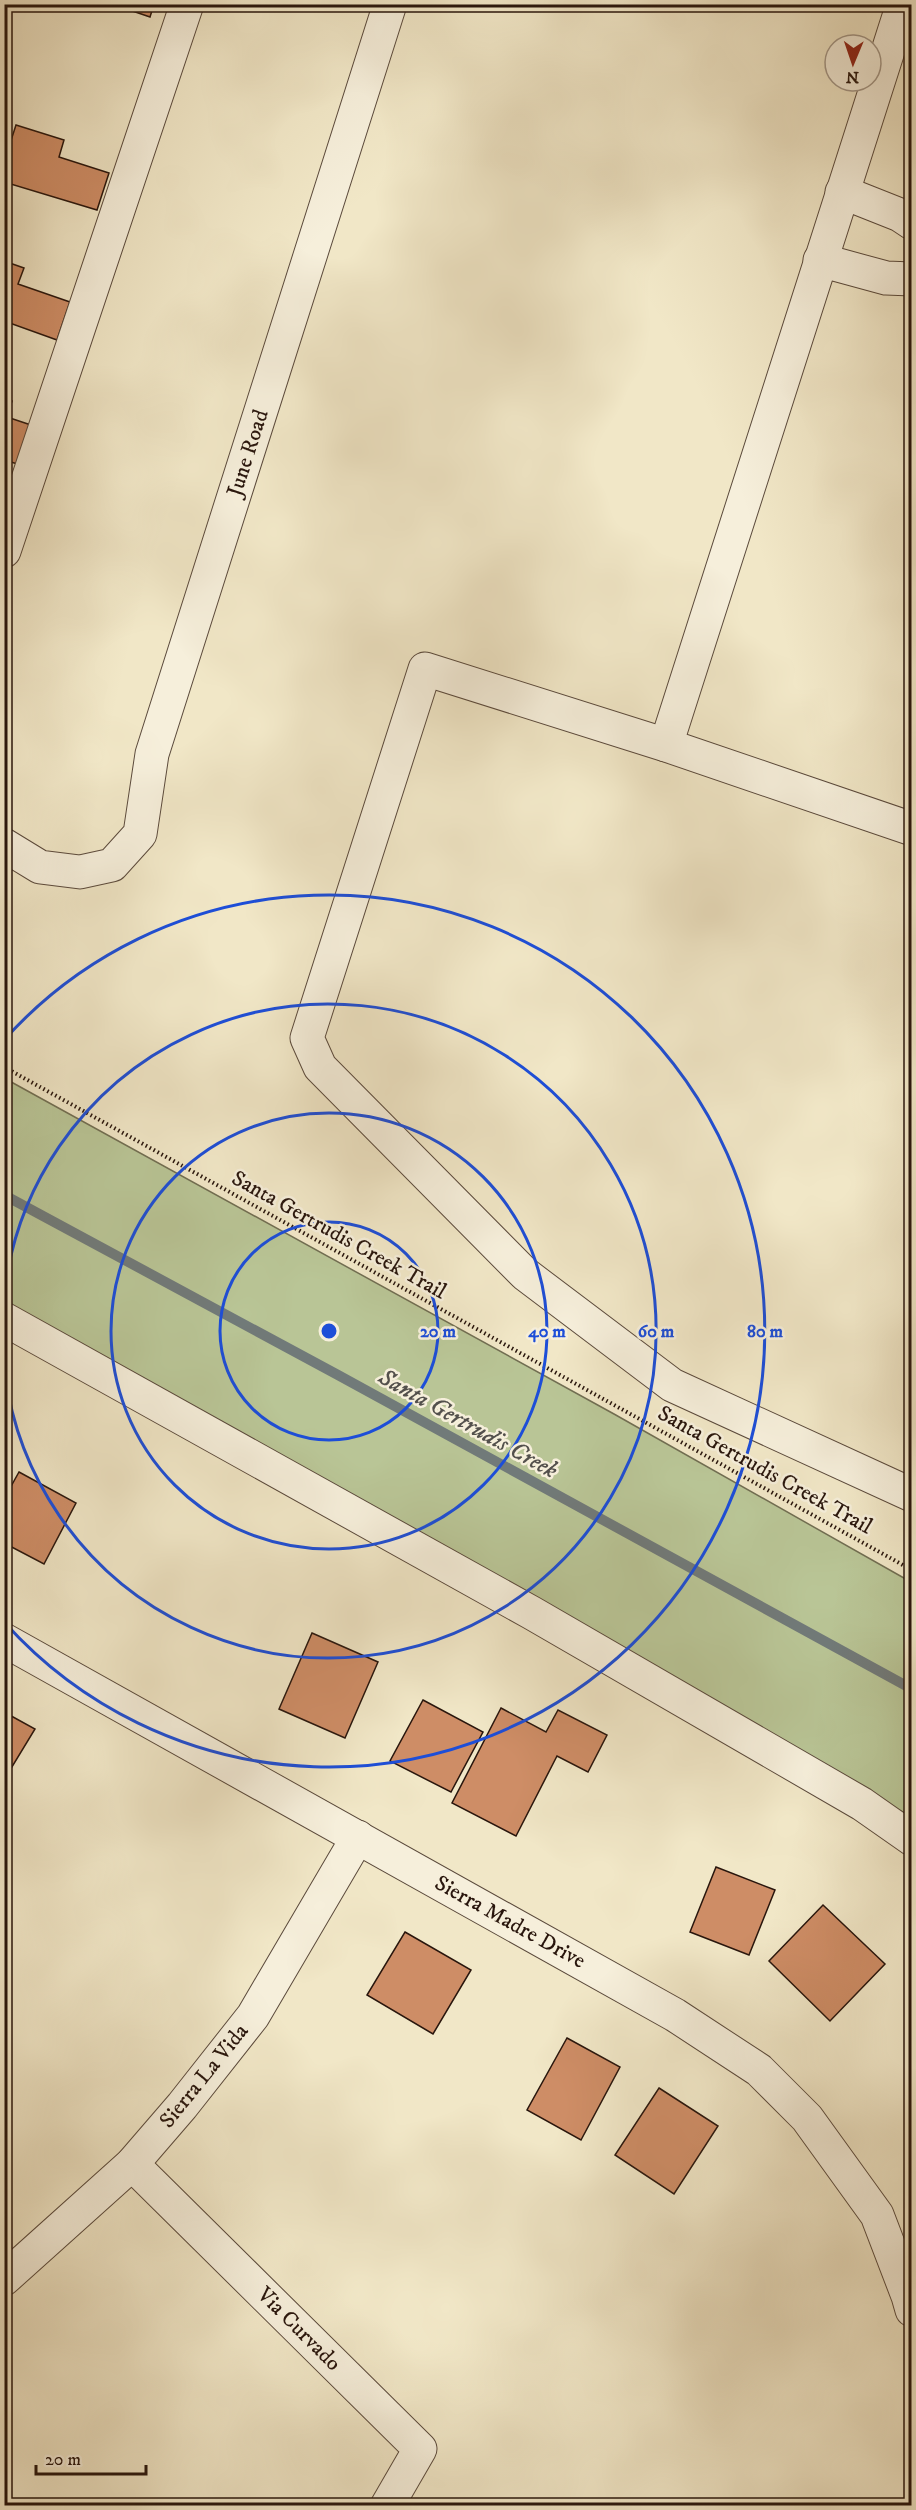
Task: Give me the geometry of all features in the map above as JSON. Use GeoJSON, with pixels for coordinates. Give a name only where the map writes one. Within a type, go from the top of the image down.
{"type":"FeatureCollection","features":[{"type":"Feature","properties":{"kind":"street"},"geometry":{"type":"LineString","coordinates":[[4,551],[187,4]]}},
{"type":"Feature","properties":{"kind":"street","name":"June Road"},"geometry":{"type":"LineString","coordinates":[[4,845],[40,867],[80,872],[111,865],[140,834],[152,754],[390,4]]}},
{"type":"Feature","properties":{"kind":"street"},"geometry":{"type":"LineString","coordinates":[[666,745],[903,4]]}},
{"type":"Feature","properties":{"kind":"street"},"geometry":{"type":"LineString","coordinates":[[842,192],[900,215],[912,223]]}},
{"type":"Feature","properties":{"kind":"street"},"geometry":{"type":"LineString","coordinates":[[820,260],[886,278],[912,279]]}},
{"type":"Feature","properties":{"kind":"street"},"geometry":{"type":"LineString","coordinates":[[912,829],[666,745],[425,669],[307,1038],[320,1066],[525,1274],[644,1364],[672,1385],[912,1495]]}},
{"type":"Feature","properties":{"kind":"street"},"geometry":{"type":"LineString","coordinates":[[4,1319],[532,1613],[862,1804],[912,1839]]}},
{"type":"Feature","properties":{"kind":"street","name":"Sierra Madre Drive"},"geometry":{"type":"LineString","coordinates":[[4,1640],[675,2014],[759,2070],[807,2118],[877,2215],[912,2310]]}},
{"type":"Feature","properties":{"kind":"street","name":"Sierra La Vida"},"geometry":{"type":"LineString","coordinates":[[4,2279],[132,2164],[182,2106],[253,2016],[358,1837]]}},
{"type":"Feature","properties":{"kind":"street","name":"Via Curvado"},"geometry":{"type":"LineString","coordinates":[[132,2164],[420,2449],[387,2505]]}},
{"type":"Feature","properties":{"kind":"path","name":"Santa Gertrudis Creek Trail"},"geometry":{"type":"LineString","coordinates":[[4,1066],[912,1570]]}},
{"type":"Feature","properties":{"kind":"green space"},"geometry":{"type":"Polygon","coordinates":[[[4,1078],[614,1414],[911,1582],[911,1817],[541,1602],[5,1305],[4,1078]]]}},
{"type":"Feature","properties":{"kind":"building"},"geometry":{"type":"Polygon","coordinates":[[[112,4],[154,4],[150,17],[112,4]]]}},
{"type":"Feature","properties":{"kind":"building"},"geometry":{"type":"Polygon","coordinates":[[[16,125],[64,140],[59,157],[109,173],[97,210],[4,182],[4,162],[16,125]]]}},
{"type":"Feature","properties":{"kind":"building"},"geometry":{"type":"Polygon","coordinates":[[[4,261],[24,268],[18,284],[70,302],[57,340],[4,321],[4,261]]]}},
{"type":"Feature","properties":{"kind":"building"},"geometry":{"type":"Polygon","coordinates":[[[4,399],[12,401],[7,417],[34,426],[21,465],[4,460],[4,399]]]}},
{"type":"Feature","properties":{"kind":"building"},"geometry":{"type":"Polygon","coordinates":[[[19,1472],[76,1503],[44,1564],[4,1543],[4,1499],[19,1472]]]}},
{"type":"Feature","properties":{"kind":"building"},"geometry":{"type":"Polygon","coordinates":[[[312,1633],[378,1662],[345,1738],[279,1709],[312,1633]]]}},
{"type":"Feature","properties":{"kind":"building"},"geometry":{"type":"Polygon","coordinates":[[[423,1700],[483,1732],[451,1792],[390,1761],[423,1700]]]}},
{"type":"Feature","properties":{"kind":"building"},"geometry":{"type":"Polygon","coordinates":[[[501,1708],[546,1732],[558,1710],[607,1735],[588,1772],[557,1756],[516,1836],[452,1803],[501,1708]]]}},
{"type":"Feature","properties":{"kind":"building"},"geometry":{"type":"Polygon","coordinates":[[[4,1712],[35,1729],[4,1780],[4,1712]]]}},
{"type":"Feature","properties":{"kind":"building"},"geometry":{"type":"Polygon","coordinates":[[[716,1867],[775,1890],[749,1955],[690,1932],[716,1867]]]}},
{"type":"Feature","properties":{"kind":"building"},"geometry":{"type":"Polygon","coordinates":[[[823,1905],[885,1964],[830,2021],[769,1961],[823,1905]]]}},
{"type":"Feature","properties":{"kind":"building"},"geometry":{"type":"Polygon","coordinates":[[[405,1932],[471,1970],[433,2034],[367,1995],[405,1932]]]}},
{"type":"Feature","properties":{"kind":"building"},"geometry":{"type":"Polygon","coordinates":[[[567,2038],[620,2067],[581,2140],[527,2110],[567,2038]]]}},
{"type":"Feature","properties":{"kind":"building"},"geometry":{"type":"Polygon","coordinates":[[[659,2088],[718,2126],[674,2194],[615,2155],[659,2088]]]}},
{"type":"Feature","properties":{"kind":"waterway","name":"Santa Gertrudis Creek"},"geometry":{"type":"LineString","coordinates":[[4,1195],[912,1689]]}}]}
